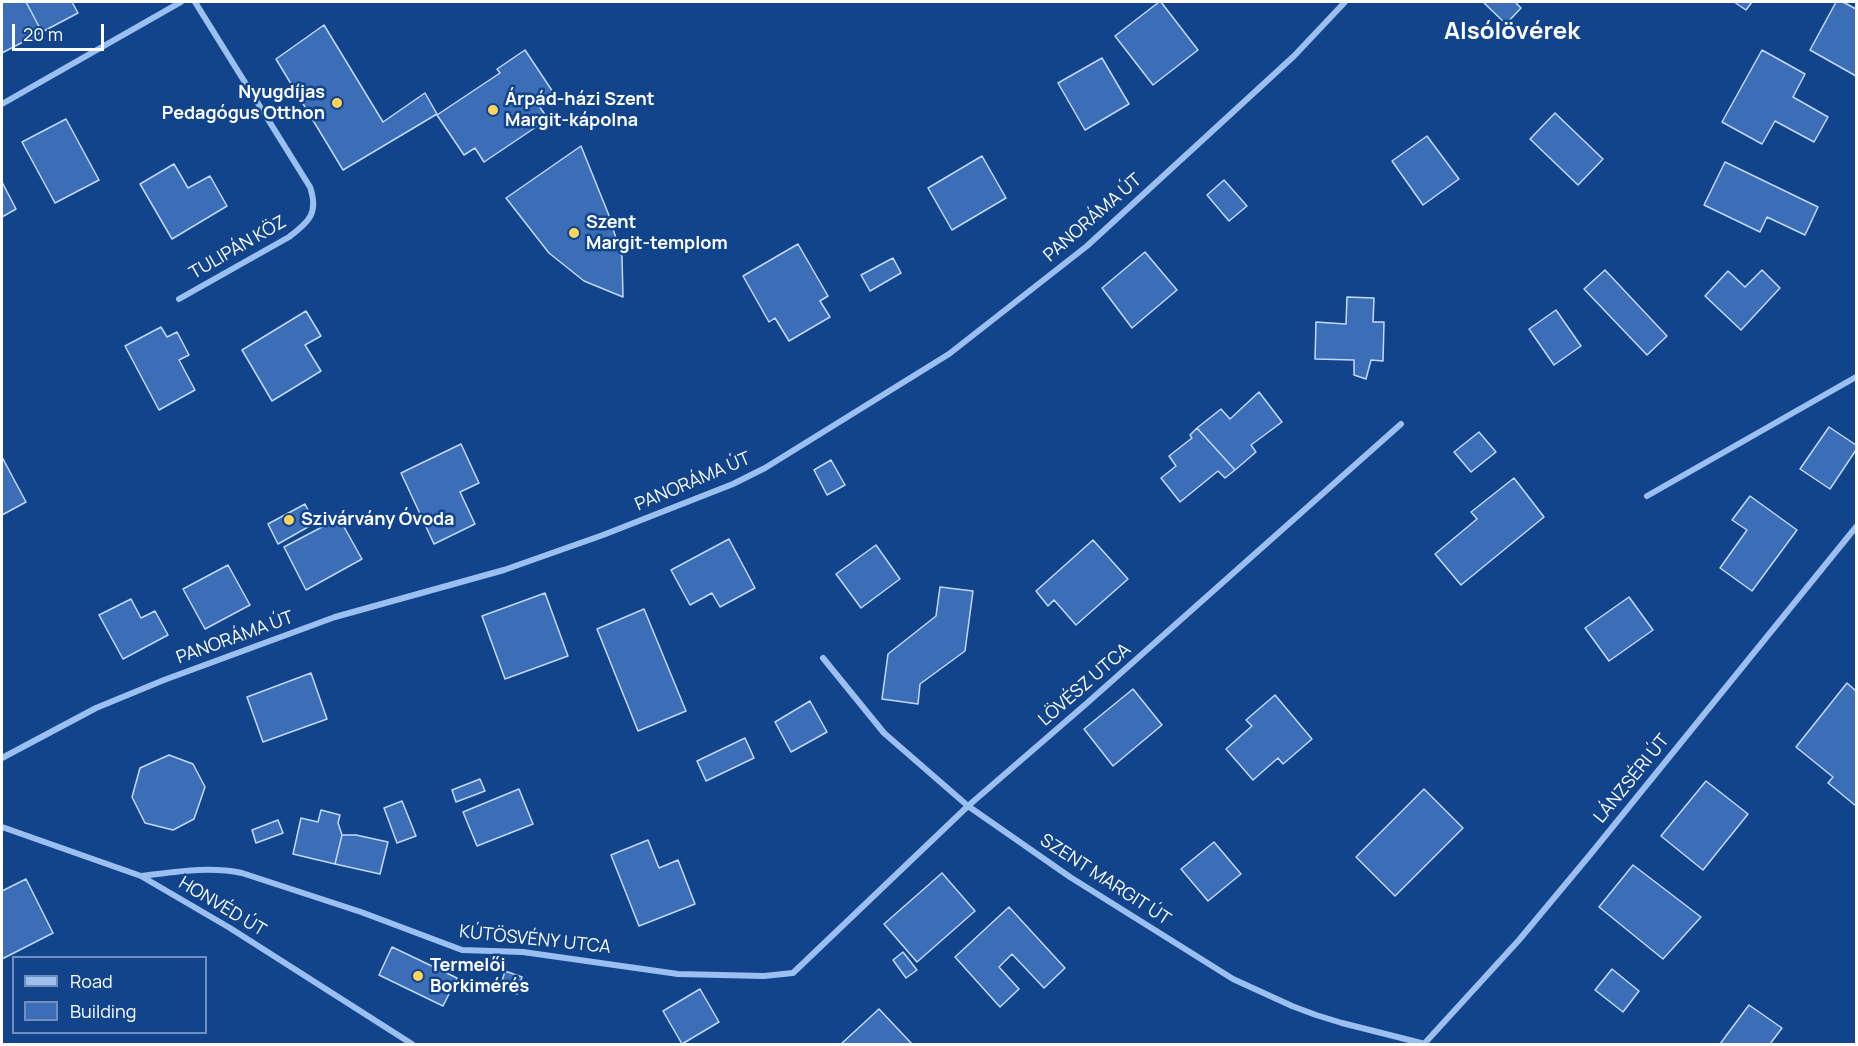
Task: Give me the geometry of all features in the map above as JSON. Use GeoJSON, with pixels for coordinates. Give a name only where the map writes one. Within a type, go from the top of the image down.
{"type":"FeatureCollection","features":[{"type":"Feature","properties":{"kind":"street"},"geometry":{"type":"LineString","coordinates":[[2,104],[181,2]]}},
{"type":"Feature","properties":{"kind":"street","name":"TULIPÁN KÖZ"},"geometry":{"type":"LineString","coordinates":[[179,299],[290,237],[309,219],[315,200],[304,177],[195,2]]}},
{"type":"Feature","properties":{"kind":"street","name":"PANORÁMA ÚT"},"geometry":{"type":"LineString","coordinates":[[2,758],[96,708],[164,680],[335,617],[504,570],[603,535],[733,484],[765,468],[949,354],[1087,246],[1294,56],[1346,2]]}},
{"type":"Feature","properties":{"kind":"street"},"geometry":{"type":"LineString","coordinates":[[1647,496],[1857,377]]}},
{"type":"Feature","properties":{"kind":"street","name":"LÖVÉSZ UTCA"},"geometry":{"type":"LineString","coordinates":[[793,972],[968,806],[1078,712],[1401,424]]}},
{"type":"Feature","properties":{"kind":"street","name":"LÁNZSÉRI ÚT"},"geometry":{"type":"LineString","coordinates":[[1424,1044],[1519,940],[1857,527]]}},
{"type":"Feature","properties":{"kind":"street","name":"SZENT MARGIT ÚT"},"geometry":{"type":"LineString","coordinates":[[824,657],[884,733],[968,806],[1070,877],[1233,979],[1316,1015],[1424,1044]]}},
{"type":"Feature","properties":{"kind":"street","name":"HONVÉD ÚT"},"geometry":{"type":"LineString","coordinates":[[2,827],[141,876],[230,928],[412,1044]]}},
{"type":"Feature","properties":{"kind":"street","name":"KÚTÖSVÉNY UTCA"},"geometry":{"type":"LineString","coordinates":[[141,876],[206,869],[242,873],[361,912],[462,950],[524,952],[678,974],[764,976],[793,972]]}},
{"type":"Feature","properties":{"kind":"street"},"geometry":{"type":"LineString","coordinates":[[1416,1044],[1424,1044]]}},
{"type":"Feature","properties":{"kind":"building"},"geometry":{"type":"Polygon","coordinates":[[[2,2],[26,2],[42,32],[2,53],[2,2]]]}},
{"type":"Feature","properties":{"kind":"building"},"geometry":{"type":"Polygon","coordinates":[[[26,2],[72,2],[78,13],[42,32],[26,2]]]}},
{"type":"Feature","properties":{"kind":"building"},"geometry":{"type":"Polygon","coordinates":[[[1159,2],[1198,50],[1153,85],[1115,36],[1159,2]]]}},
{"type":"Feature","properties":{"kind":"building"},"geometry":{"type":"Polygon","coordinates":[[[1483,2],[1515,2],[1521,8],[1506,24],[1483,2]]]}},
{"type":"Feature","properties":{"kind":"building"},"geometry":{"type":"Polygon","coordinates":[[[1734,2],[1752,2],[1746,10],[1734,2]]]}},
{"type":"Feature","properties":{"kind":"building"},"geometry":{"type":"Polygon","coordinates":[[[1836,2],[1843,2],[1856,9],[1856,76],[1810,50],[1836,2]]]}},
{"type":"Feature","properties":{"kind":"building","name":"Nyugdíjas Pedagógus Otthon"},"geometry":{"type":"Polygon","coordinates":[[[324,25],[383,122],[425,93],[437,114],[343,170],[276,59],[324,25]]]}},
{"type":"Feature","properties":{"kind":"building","name":"Árpád-házi Szent Margit-kápolna"},"geometry":{"type":"Polygon","coordinates":[[[525,50],[555,95],[539,106],[548,119],[484,162],[475,148],[464,155],[437,115],[500,73],[497,69],[525,50]]]}},
{"type":"Feature","properties":{"kind":"building"},"geometry":{"type":"Polygon","coordinates":[[[1762,50],[1805,74],[1793,97],[1828,117],[1814,142],[1775,121],[1762,144],[1722,122],[1762,50]]]}},
{"type":"Feature","properties":{"kind":"building"},"geometry":{"type":"Polygon","coordinates":[[[1102,58],[1129,104],[1085,130],[1058,83],[1102,58]]]}},
{"type":"Feature","properties":{"kind":"building"},"geometry":{"type":"Polygon","coordinates":[[[1555,113],[1603,159],[1578,185],[1530,139],[1555,113]]]}},
{"type":"Feature","properties":{"kind":"building"},"geometry":{"type":"Polygon","coordinates":[[[66,119],[99,180],[55,203],[22,142],[66,119]]]}},
{"type":"Feature","properties":{"kind":"building"},"geometry":{"type":"Polygon","coordinates":[[[1427,136],[1459,179],[1423,205],[1392,161],[1427,136]]]}},
{"type":"Feature","properties":{"kind":"building","name":"Szent Margit-templom"},"geometry":{"type":"Polygon","coordinates":[[[581,146],[608,213],[622,257],[623,297],[584,281],[549,253],[506,198],[581,146]]]}},
{"type":"Feature","properties":{"kind":"building"},"geometry":{"type":"Polygon","coordinates":[[[982,156],[1006,198],[952,230],[928,188],[982,156]]]}},
{"type":"Feature","properties":{"kind":"building"},"geometry":{"type":"Polygon","coordinates":[[[1725,162],[1818,207],[1805,235],[1767,217],[1760,232],[1704,205],[1725,162]]]}},
{"type":"Feature","properties":{"kind":"building"},"geometry":{"type":"Polygon","coordinates":[[[174,164],[188,188],[210,176],[227,206],[172,239],[140,184],[174,164]]]}},
{"type":"Feature","properties":{"kind":"building"},"geometry":{"type":"Polygon","coordinates":[[[1224,180],[1247,206],[1229,221],[1207,195],[1224,180]]]}},
{"type":"Feature","properties":{"kind":"building"},"geometry":{"type":"Polygon","coordinates":[[[2,182],[16,209],[2,217],[2,182]]]}},
{"type":"Feature","properties":{"kind":"building"},"geometry":{"type":"Polygon","coordinates":[[[798,244],[828,296],[820,301],[830,317],[789,341],[775,318],[769,322],[743,276],[798,244]]]}},
{"type":"Feature","properties":{"kind":"building"},"geometry":{"type":"Polygon","coordinates":[[[1145,252],[1177,290],[1132,328],[1102,288],[1145,252]]]}},
{"type":"Feature","properties":{"kind":"building"},"geometry":{"type":"Polygon","coordinates":[[[893,258],[901,273],[870,291],[861,275],[893,258]]]}},
{"type":"Feature","properties":{"kind":"building"},"geometry":{"type":"Polygon","coordinates":[[[1605,270],[1667,336],[1647,355],[1584,289],[1605,270]]]}},
{"type":"Feature","properties":{"kind":"building"},"geometry":{"type":"Polygon","coordinates":[[[1762,270],[1780,288],[1741,330],[1705,296],[1728,271],[1745,287],[1762,270]]]}},
{"type":"Feature","properties":{"kind":"building"},"geometry":{"type":"Polygon","coordinates":[[[1347,297],[1374,298],[1373,322],[1384,322],[1383,361],[1371,360],[1366,379],[1354,375],[1354,360],[1315,359],[1316,322],[1346,324],[1347,297]]]}},
{"type":"Feature","properties":{"kind":"building"},"geometry":{"type":"Polygon","coordinates":[[[1556,310],[1581,346],[1554,365],[1529,329],[1556,310]]]}},
{"type":"Feature","properties":{"kind":"building"},"geometry":{"type":"Polygon","coordinates":[[[306,311],[321,336],[305,345],[321,371],[272,401],[242,350],[306,311]]]}},
{"type":"Feature","properties":{"kind":"building"},"geometry":{"type":"Polygon","coordinates":[[[161,327],[167,337],[177,332],[189,355],[179,360],[195,390],[159,410],[125,346],[161,327]]]}},
{"type":"Feature","properties":{"kind":"building"},"geometry":{"type":"Polygon","coordinates":[[[1259,392],[1282,422],[1251,445],[1256,452],[1235,470],[1197,428],[1221,409],[1230,419],[1259,392]]]}},
{"type":"Feature","properties":{"kind":"building"},"geometry":{"type":"Polygon","coordinates":[[[1829,427],[1856,445],[1856,450],[1830,489],[1800,469],[1829,427]]]}},
{"type":"Feature","properties":{"kind":"building"},"geometry":{"type":"Polygon","coordinates":[[[1197,428],[1235,470],[1225,478],[1218,471],[1180,502],[1161,478],[1176,466],[1169,456],[1192,438],[1190,435],[1197,428]]]}},
{"type":"Feature","properties":{"kind":"building"},"geometry":{"type":"Polygon","coordinates":[[[1479,432],[1496,452],[1471,472],[1454,452],[1479,432]]]}},
{"type":"Feature","properties":{"kind":"building"},"geometry":{"type":"Polygon","coordinates":[[[461,444],[479,483],[460,492],[475,524],[434,544],[401,473],[461,444]]]}},
{"type":"Feature","properties":{"kind":"building"},"geometry":{"type":"Polygon","coordinates":[[[2,457],[26,502],[2,515],[2,457]]]}},
{"type":"Feature","properties":{"kind":"building"},"geometry":{"type":"Polygon","coordinates":[[[831,460],[845,485],[827,495],[814,470],[831,460]]]}},
{"type":"Feature","properties":{"kind":"building"},"geometry":{"type":"Polygon","coordinates":[[[1514,478],[1544,517],[1461,585],[1435,554],[1477,519],[1471,512],[1514,478]]]}},
{"type":"Feature","properties":{"kind":"building"},"geometry":{"type":"Polygon","coordinates":[[[1750,496],[1797,530],[1752,591],[1720,568],[1747,530],[1732,520],[1750,496]]]}},
{"type":"Feature","properties":{"kind":"building"},"geometry":{"type":"Polygon","coordinates":[[[305,504],[315,523],[278,544],[268,524],[305,504]]]}},
{"type":"Feature","properties":{"kind":"building"},"geometry":{"type":"Polygon","coordinates":[[[339,518],[362,559],[306,590],[284,547],[339,518]]]}},
{"type":"Feature","properties":{"kind":"building"},"geometry":{"type":"Polygon","coordinates":[[[729,539],[755,588],[720,607],[712,593],[690,605],[671,570],[729,539]]]}},
{"type":"Feature","properties":{"kind":"building"},"geometry":{"type":"Polygon","coordinates":[[[1093,540],[1128,579],[1076,625],[1054,600],[1048,606],[1036,591],[1093,540]]]}},
{"type":"Feature","properties":{"kind":"building"},"geometry":{"type":"Polygon","coordinates":[[[876,545],[900,579],[861,608],[836,574],[876,545]]]}},
{"type":"Feature","properties":{"kind":"building"},"geometry":{"type":"Polygon","coordinates":[[[228,565],[250,605],[205,629],[183,589],[228,565]]]}},
{"type":"Feature","properties":{"kind":"building"},"geometry":{"type":"Polygon","coordinates":[[[940,587],[973,591],[965,651],[920,684],[918,704],[882,699],[888,654],[936,616],[940,587]]]}},
{"type":"Feature","properties":{"kind":"building"},"geometry":{"type":"Polygon","coordinates":[[[545,593],[568,656],[505,679],[482,616],[545,593]]]}},
{"type":"Feature","properties":{"kind":"building"},"geometry":{"type":"Polygon","coordinates":[[[1629,597],[1653,630],[1609,661],[1585,628],[1629,597]]]}},
{"type":"Feature","properties":{"kind":"building"},"geometry":{"type":"Polygon","coordinates":[[[131,599],[141,618],[155,611],[168,635],[123,659],[99,615],[131,599]]]}},
{"type":"Feature","properties":{"kind":"building"},"geometry":{"type":"Polygon","coordinates":[[[644,609],[686,711],[638,731],[597,629],[644,609]]]}},
{"type":"Feature","properties":{"kind":"building"},"geometry":{"type":"Polygon","coordinates":[[[311,673],[327,719],[263,742],[247,697],[311,673]]]}},
{"type":"Feature","properties":{"kind":"building"},"geometry":{"type":"Polygon","coordinates":[[[1847,683],[1856,691],[1856,806],[1828,783],[1833,777],[1796,747],[1847,683]]]}},
{"type":"Feature","properties":{"kind":"building"},"geometry":{"type":"Polygon","coordinates":[[[1133,689],[1162,725],[1113,766],[1084,729],[1133,689]]]}},
{"type":"Feature","properties":{"kind":"building"},"geometry":{"type":"Polygon","coordinates":[[[1275,695],[1312,739],[1283,764],[1278,758],[1253,780],[1226,749],[1252,726],[1246,720],[1275,695]]]}},
{"type":"Feature","properties":{"kind":"building"},"geometry":{"type":"Polygon","coordinates":[[[810,701],[827,732],[791,752],[775,722],[810,701]]]}},
{"type":"Feature","properties":{"kind":"building"},"geometry":{"type":"Polygon","coordinates":[[[745,738],[754,758],[706,781],[697,761],[745,738]]]}},
{"type":"Feature","properties":{"kind":"building"},"geometry":{"type":"Polygon","coordinates":[[[169,755],[193,764],[205,787],[194,819],[173,830],[145,823],[132,797],[140,768],[169,755]]]}},
{"type":"Feature","properties":{"kind":"building"},"geometry":{"type":"Polygon","coordinates":[[[480,779],[485,791],[456,802],[452,790],[480,779]]]}},
{"type":"Feature","properties":{"kind":"building"},"geometry":{"type":"Polygon","coordinates":[[[1706,781],[1748,814],[1703,870],[1661,836],[1706,781]]]}},
{"type":"Feature","properties":{"kind":"building"},"geometry":{"type":"Polygon","coordinates":[[[519,789],[533,824],[477,846],[463,812],[519,789]]]}},
{"type":"Feature","properties":{"kind":"building"},"geometry":{"type":"Polygon","coordinates":[[[1424,789],[1463,828],[1395,896],[1356,857],[1424,789]]]}},
{"type":"Feature","properties":{"kind":"building"},"geometry":{"type":"Polygon","coordinates":[[[402,801],[416,836],[397,843],[384,808],[402,801]]]}},
{"type":"Feature","properties":{"kind":"building"},"geometry":{"type":"Polygon","coordinates":[[[321,810],[340,815],[338,823],[342,835],[335,864],[293,854],[301,818],[318,822],[321,810]]]}},
{"type":"Feature","properties":{"kind":"building"},"geometry":{"type":"Polygon","coordinates":[[[278,820],[283,833],[256,843],[252,830],[278,820]]]}},
{"type":"Feature","properties":{"kind":"building"},"geometry":{"type":"Polygon","coordinates":[[[342,835],[356,835],[388,842],[380,874],[335,864],[342,835]]]}},
{"type":"Feature","properties":{"kind":"building"},"geometry":{"type":"Polygon","coordinates":[[[648,840],[659,868],[678,860],[695,904],[639,926],[611,855],[648,840]]]}},
{"type":"Feature","properties":{"kind":"building"},"geometry":{"type":"Polygon","coordinates":[[[1214,842],[1241,874],[1208,901],[1181,869],[1214,842]]]}},
{"type":"Feature","properties":{"kind":"building"},"geometry":{"type":"Polygon","coordinates":[[[1633,865],[1701,917],[1663,959],[1599,907],[1633,865]]]}},
{"type":"Feature","properties":{"kind":"building"},"geometry":{"type":"Polygon","coordinates":[[[942,873],[975,911],[917,962],[884,924],[942,873]]]}},
{"type":"Feature","properties":{"kind":"building"},"geometry":{"type":"Polygon","coordinates":[[[26,879],[53,933],[2,959],[2,891],[26,879]]]}},
{"type":"Feature","properties":{"kind":"building"},"geometry":{"type":"Polygon","coordinates":[[[1009,907],[1065,968],[1044,988],[1012,954],[999,967],[1019,989],[1000,1007],[955,957],[1009,907]]]}},
{"type":"Feature","properties":{"kind":"building","name":"Termelői Borkimérés"},"geometry":{"type":"Polygon","coordinates":[[[392,947],[457,978],[443,1006],[379,975],[392,947]]]}},
{"type":"Feature","properties":{"kind":"building"},"geometry":{"type":"Polygon","coordinates":[[[903,952],[917,970],[906,978],[893,960],[903,952]]]}},
{"type":"Feature","properties":{"kind":"building"},"geometry":{"type":"Polygon","coordinates":[[[1612,969],[1639,991],[1623,1012],[1595,990],[1612,969]]]}},
{"type":"Feature","properties":{"kind":"building"},"geometry":{"type":"Polygon","coordinates":[[[505,971],[522,977],[517,994],[500,988],[505,971]]]}},
{"type":"Feature","properties":{"kind":"building"},"geometry":{"type":"Polygon","coordinates":[[[700,989],[719,1022],[682,1044],[663,1011],[700,989]]]}},
{"type":"Feature","properties":{"kind":"building"},"geometry":{"type":"Polygon","coordinates":[[[1749,1005],[1782,1028],[1770,1044],[1720,1044],[1749,1005]]]}},
{"type":"Feature","properties":{"kind":"building"},"geometry":{"type":"Polygon","coordinates":[[[879,1009],[912,1044],[841,1044],[879,1009]]]}},
{"type":"Feature","properties":{"kind":"place","name":"Nyugdíjas Pedagógus Otthon"},"geometry":{"type":"Point","coordinates":[337,103]}},
{"type":"Feature","properties":{"kind":"place","name":"Árpád-házi Szent Margit-kápolna"},"geometry":{"type":"Point","coordinates":[493,110]}},
{"type":"Feature","properties":{"kind":"place","name":"Szent Margit-templom"},"geometry":{"type":"Point","coordinates":[574,233]}},
{"type":"Feature","properties":{"kind":"place","name":"Szivárvány Óvoda"},"geometry":{"type":"Point","coordinates":[289,520]}},
{"type":"Feature","properties":{"kind":"place","name":"Termelői Borkimérés"},"geometry":{"type":"Point","coordinates":[418,976]}},
{"type":"Feature","properties":{"kind":"district","name":"Alsólövérek"},"geometry":{"type":"Point","coordinates":[1512,32]}}]}
